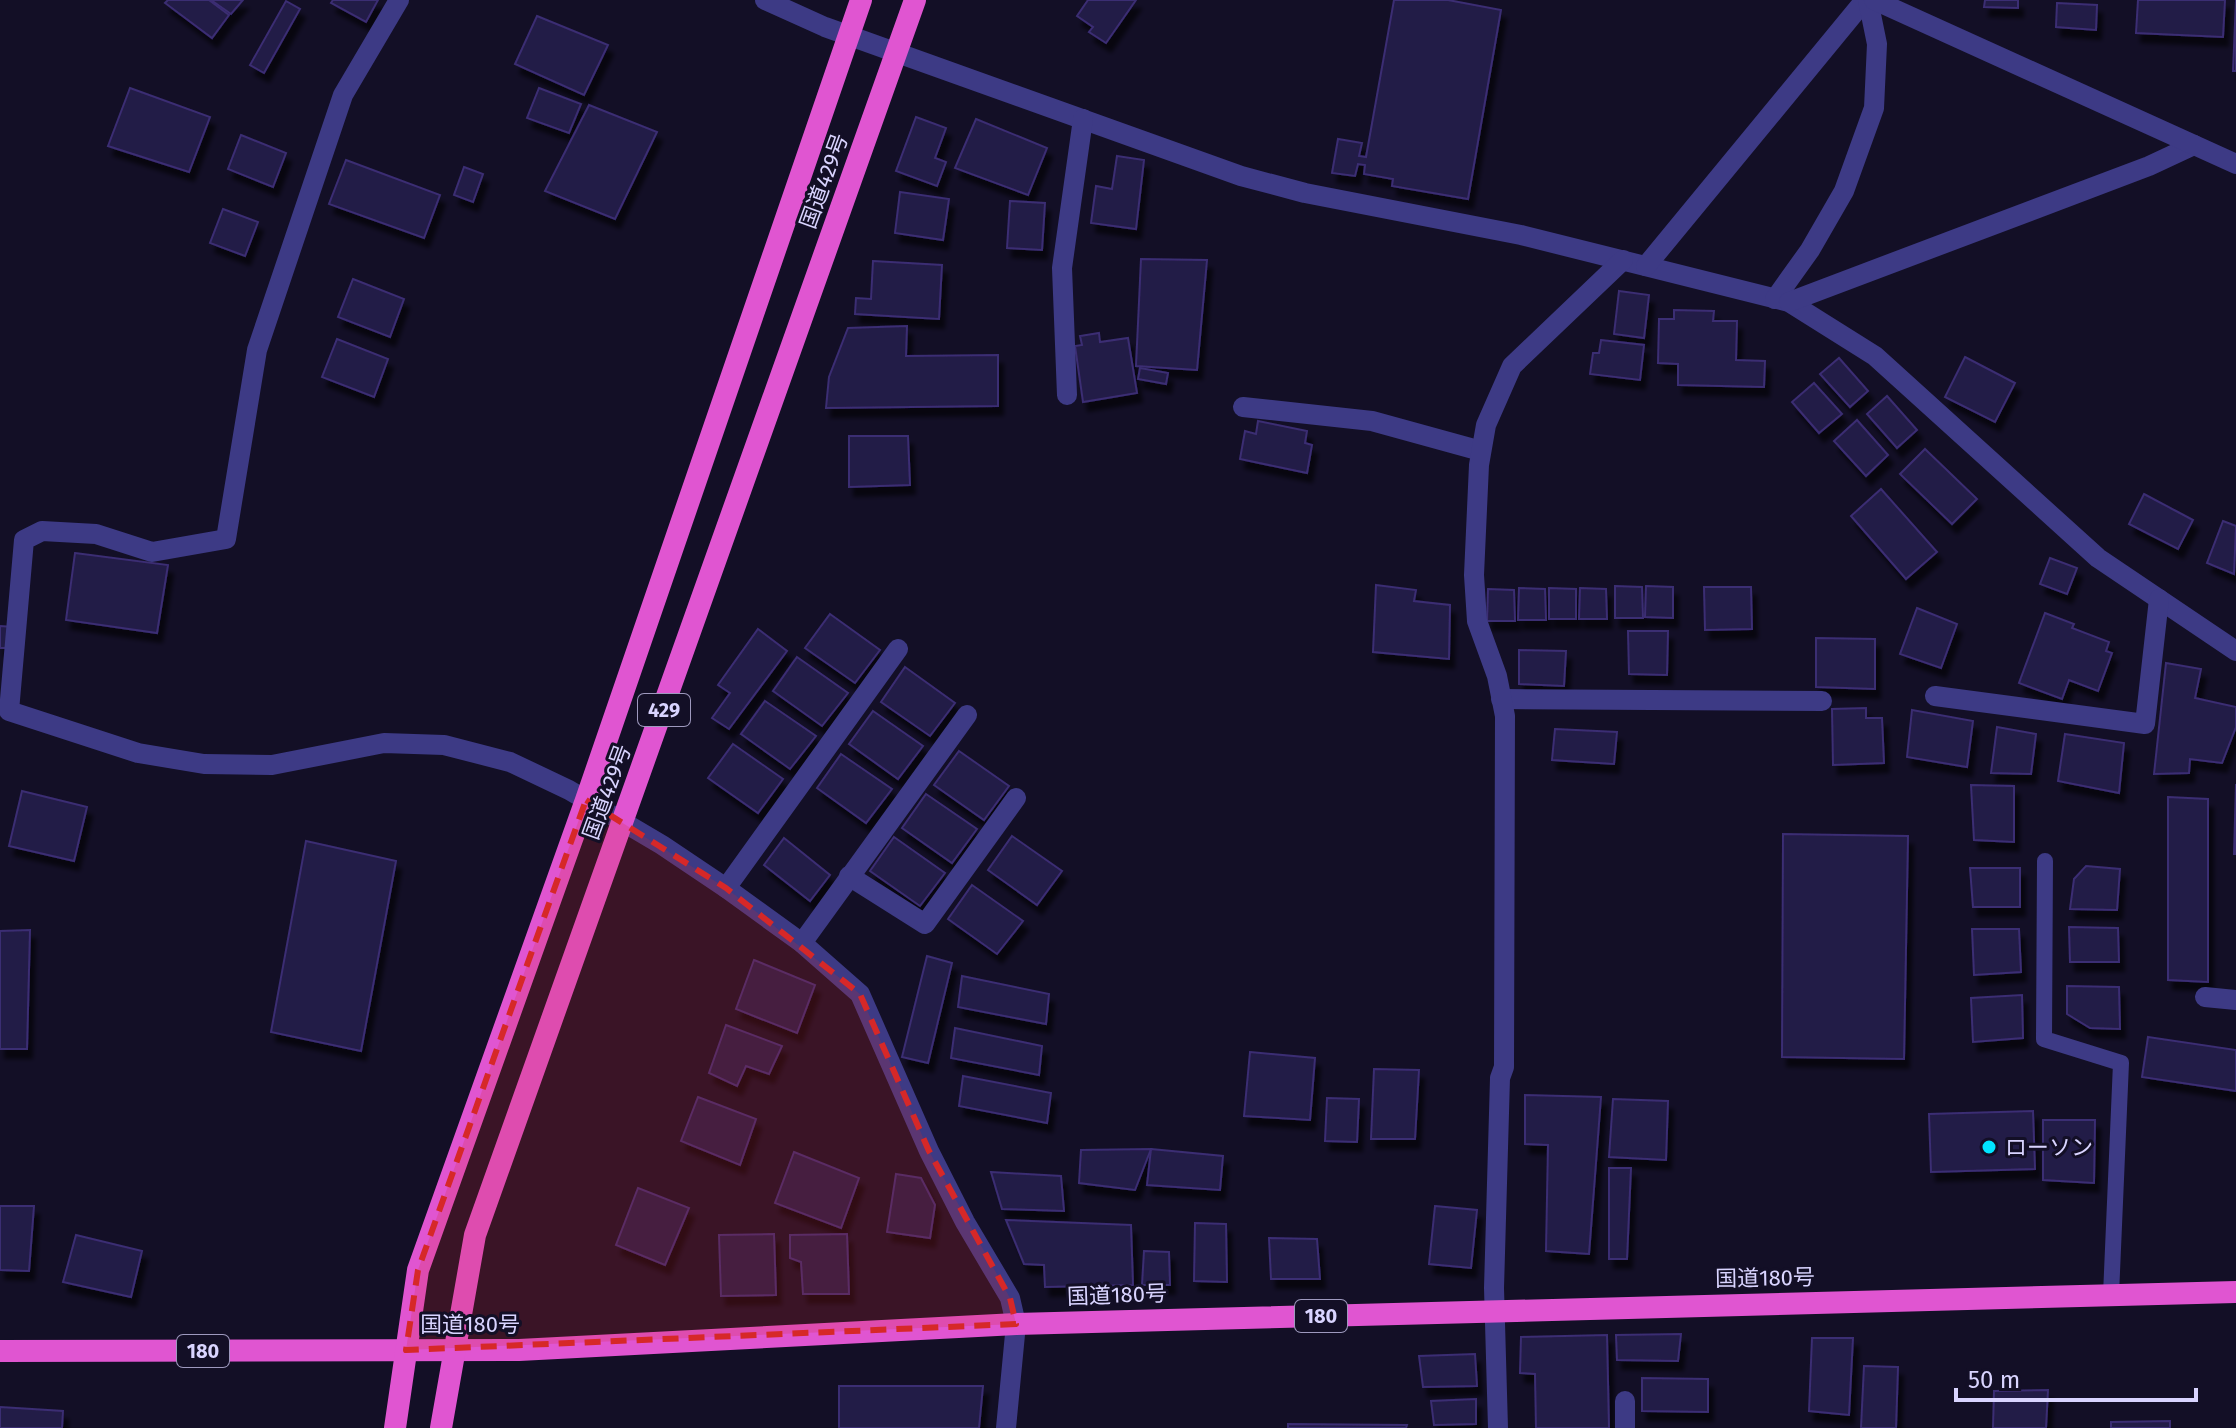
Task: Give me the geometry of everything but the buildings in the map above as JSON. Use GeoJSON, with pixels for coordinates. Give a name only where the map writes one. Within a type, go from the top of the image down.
{"type":"FeatureCollection","features":[{"type":"Feature","properties":{"kind":"highway","name":"国道429号"},"geometry":{"type":"LineString","coordinates":[[395,1428],[418,1270],[586,800],[861,0]]}},
{"type":"Feature","properties":{"kind":"highway","name":"国道429号"},"geometry":{"type":"LineString","coordinates":[[441,1428],[475,1235],[915,0]]}},
{"type":"Feature","properties":{"kind":"highway","name":"国道180号"},"geometry":{"type":"LineString","coordinates":[[0,1351],[519,1350],[1016,1324],[2236,1292]]}},
{"type":"Feature","properties":{"kind":"street"},"geometry":{"type":"LineString","coordinates":[[399,0],[343,95],[257,350],[226,539],[152,552],[96,534],[42,531],[24,540],[9,711],[138,753],[204,764],[272,765],[384,743],[444,745],[510,762],[586,800],[726,888],[802,943],[860,994],[936,1165],[1010,1298],[1016,1324],[1006,1428]]}},
{"type":"Feature","properties":{"kind":"street"},"geometry":{"type":"LineString","coordinates":[[765,0],[849,35],[1254,179],[1305,193],[1521,235],[1782,300],[1875,356],[2098,558],[2236,651]]}},
{"type":"Feature","properties":{"kind":"street"},"geometry":{"type":"LineString","coordinates":[[1869,0],[2236,164]]}},
{"type":"Feature","properties":{"kind":"street"},"geometry":{"type":"LineString","coordinates":[[1646,266],[1869,0]]}},
{"type":"Feature","properties":{"kind":"street"},"geometry":{"type":"LineString","coordinates":[[1782,300],[1844,191],[1874,108],[1877,44],[1869,0]]}},
{"type":"Feature","properties":{"kind":"street"},"geometry":{"type":"LineString","coordinates":[[1067,395],[1062,268],[1083,119]]}},
{"type":"Feature","properties":{"kind":"street"},"geometry":{"type":"LineString","coordinates":[[1782,300],[2149,166],[2194,145]]}},
{"type":"Feature","properties":{"kind":"street"},"geometry":{"type":"LineString","coordinates":[[1498,1428],[1494,1311],[1500,1078],[1504,1067],[1505,716],[1497,676],[1477,621],[1474,575],[1481,451],[1486,425],[1512,366],[1623,260]]}},
{"type":"Feature","properties":{"kind":"street"},"geometry":{"type":"LineString","coordinates":[[1243,407],[1372,421],[1481,451]]}},
{"type":"Feature","properties":{"kind":"street"},"geometry":{"type":"LineString","coordinates":[[1935,696],[2145,724],[2159,599]]}},
{"type":"Feature","properties":{"kind":"street"},"geometry":{"type":"LineString","coordinates":[[726,888],[898,649]]}},
{"type":"Feature","properties":{"kind":"street"},"geometry":{"type":"LineString","coordinates":[[1501,699],[1822,701]]}},
{"type":"Feature","properties":{"kind":"street"},"geometry":{"type":"LineString","coordinates":[[802,943],[967,715]]}},
{"type":"Feature","properties":{"kind":"street"},"geometry":{"type":"LineString","coordinates":[[849,876],[925,924],[1016,798]]}},
{"type":"Feature","properties":{"kind":"street"},"geometry":{"type":"LineString","coordinates":[[2205,997],[2236,1000]]}},
{"type":"Feature","properties":{"kind":"street"},"geometry":{"type":"LineString","coordinates":[[1625,1401],[1625,1428]]}},
{"type":"Feature","properties":{"kind":"lane"},"geometry":{"type":"LineString","coordinates":[[2045,861],[2044,1039],[2121,1063],[2111,1295]]}},
{"type":"Feature","properties":{"kind":"highlighted area"},"geometry":{"type":"Polygon","coordinates":[[[586,800],[726,888],[860,994],[929,1151],[1010,1298],[1016,1324],[406,1350],[418,1270],[586,800]]]}},
{"type":"Feature","properties":{"kind":"place","name":"ローソン"},"geometry":{"type":"Point","coordinates":[1989,1147]}}]}
